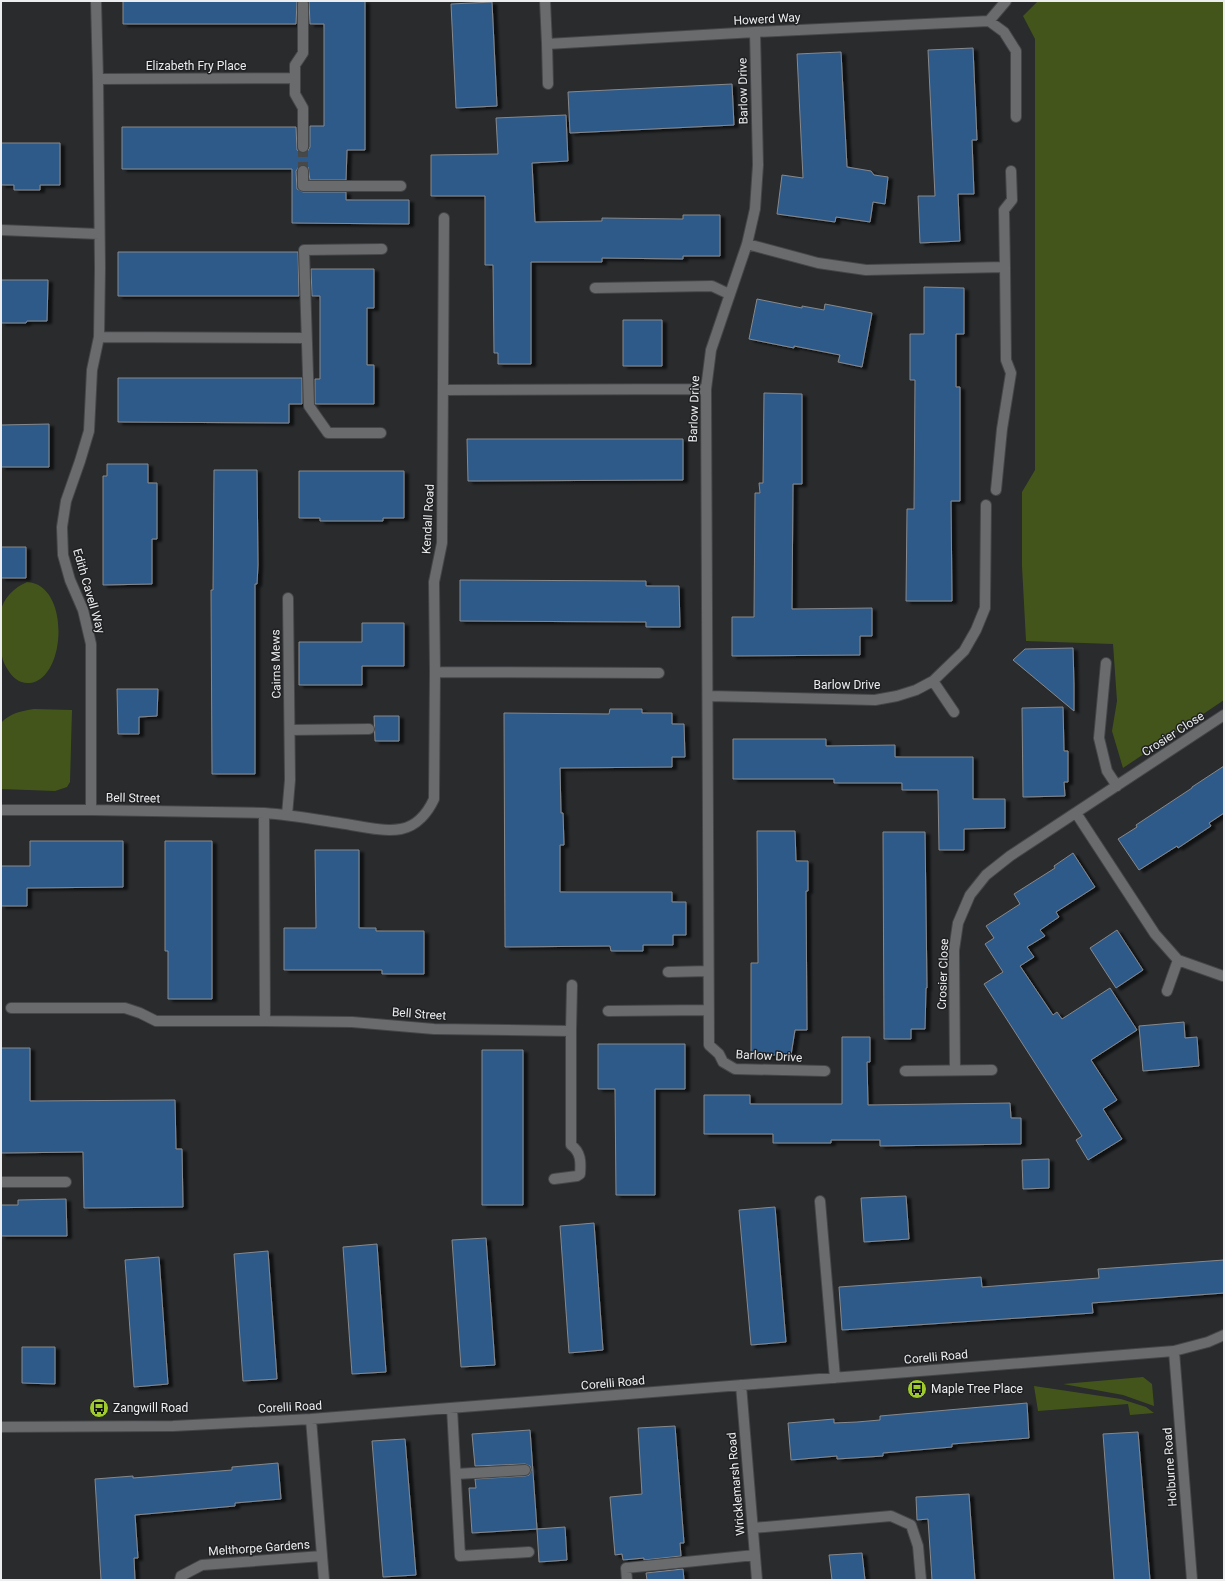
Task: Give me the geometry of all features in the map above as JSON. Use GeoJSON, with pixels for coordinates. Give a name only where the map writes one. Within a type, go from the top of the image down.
{"type":"FeatureCollection","features":[{"type":"Feature","properties":{"kind":"street"},"geometry":{"type":"LineString","coordinates":[[1,230],[99,234],[96,1]]}},
{"type":"Feature","properties":{"kind":"street"},"geometry":{"type":"LineString","coordinates":[[545,1],[548,84]]}},
{"type":"Feature","properties":{"kind":"street"},"geometry":{"type":"LineString","coordinates":[[1006,1],[989,21],[1004,32],[1016,51],[1016,117]]}},
{"type":"Feature","properties":{"kind":"street"},"geometry":{"type":"LineString","coordinates":[[303,4],[303,53],[295,65],[295,94],[303,108],[303,147]]}},
{"type":"Feature","properties":{"kind":"street","name":"Howerd Way"},"geometry":{"type":"LineString","coordinates":[[547,44],[989,21]]}},
{"type":"Feature","properties":{"kind":"street","name":"Barlow Drive"},"geometry":{"type":"LineString","coordinates":[[755,32],[758,165],[755,209],[747,244],[711,350],[706,389],[709,1045],[719,1054],[723,1062],[734,1069],[825,1071]]}},
{"type":"Feature","properties":{"kind":"street","name":"Elizabeth Fry Place"},"geometry":{"type":"LineString","coordinates":[[98,79],[295,78]]}},
{"type":"Feature","properties":{"kind":"street"},"geometry":{"type":"LineString","coordinates":[[303,171],[303,186],[401,186]]}},
{"type":"Feature","properties":{"kind":"street"},"geometry":{"type":"LineString","coordinates":[[996,490],[1002,429],[1011,373],[1006,360],[1004,210],[1012,200],[1011,171]]}},
{"type":"Feature","properties":{"kind":"street","name":"Kendall Road"},"geometry":{"type":"LineString","coordinates":[[413,825],[430,807],[434,799],[434,582],[442,543],[444,218]]}},
{"type":"Feature","properties":{"kind":"street","name":"Edith Cavell Way"},"geometry":{"type":"LineString","coordinates":[[91,810],[91,644],[83,610],[70,580],[63,555],[62,527],[66,501],[80,461],[88,431],[92,370],[99,337],[99,234]]}},
{"type":"Feature","properties":{"kind":"street"},"geometry":{"type":"LineString","coordinates":[[747,244],[818,263],[866,270],[1005,267]]}},
{"type":"Feature","properties":{"kind":"street"},"geometry":{"type":"LineString","coordinates":[[381,433],[328,433],[309,406],[304,250],[382,249]]}},
{"type":"Feature","properties":{"kind":"street"},"geometry":{"type":"LineString","coordinates":[[595,288],[712,286],[729,294]]}},
{"type":"Feature","properties":{"kind":"street"},"geometry":{"type":"LineString","coordinates":[[99,337],[306,338]]}},
{"type":"Feature","properties":{"kind":"street"},"geometry":{"type":"LineString","coordinates":[[444,390],[706,389]]}},
{"type":"Feature","properties":{"kind":"street","name":"Barlow Drive"},"geometry":{"type":"LineString","coordinates":[[708,696],[874,700],[897,696],[916,690],[933,681],[964,651],[986,608],[986,505]]}},
{"type":"Feature","properties":{"kind":"street","name":"Cairns Mews"},"geometry":{"type":"LineString","coordinates":[[286,815],[290,780],[288,598]]}},
{"type":"Feature","properties":{"kind":"street"},"geometry":{"type":"LineString","coordinates":[[1106,663],[1099,738],[1107,771],[1117,786]]}},
{"type":"Feature","properties":{"kind":"street"},"geometry":{"type":"LineString","coordinates":[[435,672],[659,673]]}},
{"type":"Feature","properties":{"kind":"street"},"geometry":{"type":"LineString","coordinates":[[933,681],[954,712]]}},
{"type":"Feature","properties":{"kind":"street","name":"Crosier Close"},"geometry":{"type":"LineString","coordinates":[[955,1070],[954,950],[958,923],[970,895],[986,875],[1010,856],[1224,715]]}},
{"type":"Feature","properties":{"kind":"street"},"geometry":{"type":"LineString","coordinates":[[290,730],[369,729]]}},
{"type":"Feature","properties":{"kind":"street","name":"Bell Street"},"geometry":{"type":"LineString","coordinates":[[1,810],[264,813],[391,830],[402,829],[413,825]]}},
{"type":"Feature","properties":{"kind":"street"},"geometry":{"type":"LineString","coordinates":[[264,813],[265,1021]]}},
{"type":"Feature","properties":{"kind":"street"},"geometry":{"type":"LineString","coordinates":[[1076,813],[1155,934],[1178,960],[1223,976]]}},
{"type":"Feature","properties":{"kind":"street"},"geometry":{"type":"LineString","coordinates":[[1167,991],[1178,960]]}},
{"type":"Feature","properties":{"kind":"street"},"geometry":{"type":"LineString","coordinates":[[668,972],[708,971]]}},
{"type":"Feature","properties":{"kind":"street"},"geometry":{"type":"LineString","coordinates":[[554,1179],[577,1176],[580,1174],[579,1154],[571,1145],[572,985]]}},
{"type":"Feature","properties":{"kind":"street","name":"Bell Street"},"geometry":{"type":"LineString","coordinates":[[11,1008],[125,1008],[156,1021],[352,1022],[434,1029],[571,1031]]}},
{"type":"Feature","properties":{"kind":"street"},"geometry":{"type":"LineString","coordinates":[[608,1011],[708,1010]]}},
{"type":"Feature","properties":{"kind":"street"},"geometry":{"type":"LineString","coordinates":[[905,1070],[992,1070]]}},
{"type":"Feature","properties":{"kind":"street"},"geometry":{"type":"LineString","coordinates":[[1,1182],[66,1182]]}},
{"type":"Feature","properties":{"kind":"street"},"geometry":{"type":"LineString","coordinates":[[820,1200],[835,1378]]}},
{"type":"Feature","properties":{"kind":"street","name":"Corelli Road"},"geometry":{"type":"LineString","coordinates":[[1,1427],[173,1426],[311,1420],[1174,1352],[1208,1342],[1224,1335]]}},
{"type":"Feature","properties":{"kind":"street","name":"Holburne Road"},"geometry":{"type":"LineString","coordinates":[[1174,1352],[1192,1580]]}},
{"type":"Feature","properties":{"kind":"street","name":"Wricklemarsh Road"},"geometry":{"type":"LineString","coordinates":[[741,1385],[757,1580]]}},
{"type":"Feature","properties":{"kind":"street"},"geometry":{"type":"LineString","coordinates":[[452,1408],[460,1556],[529,1552]]}},
{"type":"Feature","properties":{"kind":"street"},"geometry":{"type":"LineString","coordinates":[[311,1420],[324,1580]]}},
{"type":"Feature","properties":{"kind":"street"},"geometry":{"type":"LineString","coordinates":[[456,1474],[525,1470]]}},
{"type":"Feature","properties":{"kind":"street"},"geometry":{"type":"LineString","coordinates":[[753,1528],[891,1516],[911,1525],[918,1546],[921,1580]]}},
{"type":"Feature","properties":{"kind":"street"},"geometry":{"type":"LineString","coordinates":[[627,1580],[626,1568],[755,1555]]}},
{"type":"Feature","properties":{"kind":"street","name":"Melthorpe Gardens"},"geometry":{"type":"LineString","coordinates":[[180,1580],[181,1576],[202,1565],[322,1556]]}},
{"type":"Feature","properties":{"kind":"green space"},"geometry":{"type":"Polygon","coordinates":[[[1038,1],[1224,1],[1224,700],[1123,768],[1112,731],[1117,701],[1113,644],[1026,641],[1022,566],[1022,492],[1035,470],[1035,39],[1023,16],[1038,1]]]}},
{"type":"Feature","properties":{"kind":"green space"},"geometry":{"type":"Polygon","coordinates":[[[27,582],[41,587],[51,598],[57,614],[58,631],[57,649],[51,665],[42,677],[30,683],[20,681],[12,676],[5,666],[1,649],[2,606],[7,597],[14,590],[27,582]]]}},
{"type":"Feature","properties":{"kind":"green space"},"geometry":{"type":"Polygon","coordinates":[[[34,709],[72,710],[70,782],[67,787],[55,791],[1,789],[1,723],[12,715],[34,709]]]}},
{"type":"Feature","properties":{"kind":"green space"},"geometry":{"type":"Polygon","coordinates":[[[1143,1377],[1152,1384],[1154,1406],[1123,1395],[1063,1384],[1143,1377]]]}},
{"type":"Feature","properties":{"kind":"green space"},"geometry":{"type":"Polygon","coordinates":[[[1034,1386],[1121,1399],[1146,1407],[1154,1413],[1130,1415],[1128,1404],[1038,1411],[1034,1386]]]}},
{"type":"Feature","properties":{"kind":"building"},"geometry":{"type":"Polygon","coordinates":[[[123,1],[297,1],[296,24],[123,24],[123,1]]]}},
{"type":"Feature","properties":{"kind":"building"},"geometry":{"type":"Polygon","coordinates":[[[309,1],[365,1],[365,150],[347,150],[346,180],[310,180],[308,167],[306,165],[300,165],[296,171],[297,189],[303,192],[346,192],[346,200],[409,200],[409,224],[292,223],[292,169],[122,169],[122,127],[296,127],[297,150],[303,153],[307,152],[310,147],[310,126],[324,126],[324,24],[310,24],[309,1]]]}},
{"type":"Feature","properties":{"kind":"building"},"geometry":{"type":"Polygon","coordinates":[[[492,2],[497,106],[456,108],[451,4],[492,2]]]}},
{"type":"Feature","properties":{"kind":"building"},"geometry":{"type":"Polygon","coordinates":[[[973,48],[977,140],[972,140],[974,194],[958,194],[960,241],[920,243],[918,196],[935,196],[928,50],[973,48]]]}},
{"type":"Feature","properties":{"kind":"building"},"geometry":{"type":"Polygon","coordinates":[[[841,52],[847,167],[871,171],[874,175],[888,177],[885,204],[873,202],[870,222],[836,217],[835,222],[777,214],[782,175],[803,178],[797,54],[841,52]]]}},
{"type":"Feature","properties":{"kind":"building"},"geometry":{"type":"Polygon","coordinates":[[[732,84],[734,125],[570,133],[568,92],[732,84]]]}},
{"type":"Feature","properties":{"kind":"building"},"geometry":{"type":"Polygon","coordinates":[[[566,115],[568,161],[532,163],[535,222],[602,221],[602,218],[683,219],[683,215],[720,215],[720,256],[683,256],[683,259],[602,258],[602,262],[531,262],[531,364],[498,364],[498,353],[494,353],[493,265],[485,265],[485,196],[431,196],[431,155],[498,154],[496,118],[566,115]]]}},
{"type":"Feature","properties":{"kind":"building"},"geometry":{"type":"Polygon","coordinates":[[[1,143],[60,143],[60,185],[40,185],[40,190],[14,190],[14,185],[1,185],[1,143]]]}},
{"type":"Feature","properties":{"kind":"building"},"geometry":{"type":"Polygon","coordinates":[[[118,252],[298,252],[299,296],[118,296],[118,252]]]}},
{"type":"Feature","properties":{"kind":"building"},"geometry":{"type":"Polygon","coordinates":[[[311,269],[374,269],[374,308],[367,308],[367,365],[374,365],[374,404],[315,404],[315,379],[320,379],[320,296],[312,296],[311,269]]]}},
{"type":"Feature","properties":{"kind":"building"},"geometry":{"type":"Polygon","coordinates":[[[1,280],[48,280],[47,321],[1,323],[1,280]]]}},
{"type":"Feature","properties":{"kind":"building"},"geometry":{"type":"Polygon","coordinates":[[[924,287],[964,288],[964,334],[956,334],[956,387],[960,387],[960,501],[951,501],[952,601],[906,601],[907,509],[914,509],[915,380],[910,380],[910,334],[924,334],[924,287]]]}},
{"type":"Feature","properties":{"kind":"building"},"geometry":{"type":"Polygon","coordinates":[[[757,299],[802,308],[802,306],[824,310],[825,304],[872,313],[862,367],[838,362],[840,355],[749,339],[757,299]]]}},
{"type":"Feature","properties":{"kind":"building"},"geometry":{"type":"Polygon","coordinates":[[[623,320],[662,320],[662,366],[623,366],[623,320]]]}},
{"type":"Feature","properties":{"kind":"building"},"geometry":{"type":"Polygon","coordinates":[[[118,378],[302,378],[302,404],[289,404],[289,423],[118,422],[118,378]]]}},
{"type":"Feature","properties":{"kind":"building"},"geometry":{"type":"Polygon","coordinates":[[[764,393],[802,394],[802,484],[793,484],[792,609],[872,608],[872,636],[860,636],[860,655],[732,656],[732,617],[754,617],[755,493],[760,493],[759,483],[763,483],[764,393]]]}},
{"type":"Feature","properties":{"kind":"building"},"geometry":{"type":"Polygon","coordinates":[[[49,424],[49,467],[1,467],[1,425],[49,424]]]}},
{"type":"Feature","properties":{"kind":"building"},"geometry":{"type":"Polygon","coordinates":[[[467,439],[683,439],[683,480],[468,481],[467,439]]]}},
{"type":"Feature","properties":{"kind":"building"},"geometry":{"type":"Polygon","coordinates":[[[107,464],[148,464],[148,483],[157,483],[157,539],[152,539],[152,584],[103,585],[103,476],[107,476],[107,464]]]}},
{"type":"Feature","properties":{"kind":"building"},"geometry":{"type":"Polygon","coordinates":[[[214,470],[257,470],[258,565],[257,584],[255,584],[255,774],[212,774],[211,590],[213,590],[214,470]]]}},
{"type":"Feature","properties":{"kind":"building"},"geometry":{"type":"Polygon","coordinates":[[[299,471],[404,471],[404,518],[383,518],[383,521],[320,521],[320,518],[299,518],[299,471]]]}},
{"type":"Feature","properties":{"kind":"building"},"geometry":{"type":"Polygon","coordinates":[[[1,547],[26,547],[26,578],[1,578],[1,547]]]}},
{"type":"Feature","properties":{"kind":"building"},"geometry":{"type":"Polygon","coordinates":[[[460,580],[646,581],[646,586],[679,586],[680,627],[646,627],[646,622],[460,621],[460,580]]]}},
{"type":"Feature","properties":{"kind":"building"},"geometry":{"type":"Polygon","coordinates":[[[362,623],[404,623],[404,666],[362,666],[362,685],[299,685],[299,642],[362,642],[362,623]]]}},
{"type":"Feature","properties":{"kind":"building"},"geometry":{"type":"Polygon","coordinates":[[[1073,648],[1074,711],[1013,660],[1025,649],[1073,648]]]}},
{"type":"Feature","properties":{"kind":"building"},"geometry":{"type":"Polygon","coordinates":[[[117,689],[158,689],[157,716],[139,717],[139,734],[118,734],[117,689]]]}},
{"type":"Feature","properties":{"kind":"building"},"geometry":{"type":"Polygon","coordinates":[[[1063,707],[1064,751],[1068,751],[1068,782],[1064,782],[1065,796],[1023,797],[1022,708],[1063,707]]]}},
{"type":"Feature","properties":{"kind":"building"},"geometry":{"type":"Polygon","coordinates":[[[610,709],[642,709],[642,713],[672,713],[672,724],[684,724],[685,757],[672,757],[672,767],[560,768],[561,813],[563,813],[564,845],[560,845],[560,892],[672,892],[672,902],[686,902],[686,935],[673,935],[673,945],[643,945],[643,951],[611,951],[610,946],[505,947],[504,713],[609,714],[610,709]]]}},
{"type":"Feature","properties":{"kind":"building"},"geometry":{"type":"Polygon","coordinates":[[[374,716],[399,716],[399,741],[375,741],[374,716]]]}},
{"type":"Feature","properties":{"kind":"building"},"geometry":{"type":"Polygon","coordinates":[[[733,739],[826,739],[826,746],[895,745],[895,757],[973,757],[973,799],[1005,799],[1005,828],[964,829],[964,850],[939,850],[938,790],[902,790],[902,783],[834,783],[834,779],[733,779],[733,739]]]}},
{"type":"Feature","properties":{"kind":"building"},"geometry":{"type":"Polygon","coordinates":[[[1224,766],[1224,813],[1209,823],[1211,826],[1178,848],[1177,846],[1139,870],[1118,839],[1137,827],[1136,825],[1224,766]]]}},
{"type":"Feature","properties":{"kind":"building"},"geometry":{"type":"Polygon","coordinates":[[[757,831],[795,831],[796,861],[808,861],[808,891],[806,891],[807,1030],[795,1030],[791,1055],[751,1055],[751,963],[758,963],[757,831]]]}},
{"type":"Feature","properties":{"kind":"building"},"geometry":{"type":"Polygon","coordinates":[[[883,832],[925,832],[927,988],[925,1029],[911,1029],[911,1039],[884,1039],[883,832]]]}},
{"type":"Feature","properties":{"kind":"building"},"geometry":{"type":"Polygon","coordinates":[[[30,841],[123,841],[123,887],[27,888],[27,906],[1,906],[1,866],[30,866],[30,841]]]}},
{"type":"Feature","properties":{"kind":"building"},"geometry":{"type":"Polygon","coordinates":[[[165,841],[212,841],[212,999],[168,999],[168,951],[165,951],[165,841]]]}},
{"type":"Feature","properties":{"kind":"building"},"geometry":{"type":"Polygon","coordinates":[[[315,850],[359,850],[359,928],[376,928],[376,931],[424,931],[424,974],[382,974],[382,970],[284,970],[284,928],[316,928],[315,850]]]}},
{"type":"Feature","properties":{"kind":"building"},"geometry":{"type":"Polygon","coordinates":[[[1073,853],[1095,887],[1056,912],[1059,917],[1040,930],[1045,936],[1027,947],[1034,957],[1020,966],[1053,1015],[1057,1012],[1062,1019],[1110,988],[1137,1030],[1091,1060],[1117,1100],[1103,1109],[1122,1139],[1088,1160],[1076,1140],[1082,1136],[984,984],[1003,972],[985,944],[994,938],[986,926],[1020,904],[1014,894],[1055,868],[1054,866],[1073,853]]]}},
{"type":"Feature","properties":{"kind":"building"},"geometry":{"type":"Polygon","coordinates":[[[1117,930],[1143,970],[1116,988],[1090,948],[1117,930]]]}},
{"type":"Feature","properties":{"kind":"building"},"geometry":{"type":"Polygon","coordinates":[[[1184,1022],[1185,1038],[1197,1037],[1199,1066],[1143,1071],[1139,1026],[1184,1022]]]}},
{"type":"Feature","properties":{"kind":"building"},"geometry":{"type":"Polygon","coordinates":[[[842,1037],[870,1037],[870,1062],[867,1062],[868,1105],[1010,1103],[1011,1118],[1021,1118],[1021,1144],[880,1146],[880,1140],[831,1140],[831,1143],[773,1143],[773,1134],[704,1134],[704,1095],[750,1095],[750,1104],[842,1104],[842,1037]]]}},
{"type":"Feature","properties":{"kind":"building"},"geometry":{"type":"Polygon","coordinates":[[[598,1044],[685,1044],[685,1089],[655,1089],[655,1195],[616,1195],[615,1089],[598,1089],[598,1044]]]}},
{"type":"Feature","properties":{"kind":"building"},"geometry":{"type":"Polygon","coordinates":[[[1,1048],[30,1048],[30,1101],[175,1100],[176,1149],[182,1149],[183,1207],[84,1208],[83,1152],[1,1153],[1,1048]]]}},
{"type":"Feature","properties":{"kind":"building"},"geometry":{"type":"Polygon","coordinates":[[[482,1050],[523,1050],[523,1205],[482,1205],[482,1050]]]}},
{"type":"Feature","properties":{"kind":"building"},"geometry":{"type":"Polygon","coordinates":[[[1049,1159],[1049,1188],[1023,1189],[1022,1160],[1049,1159]]]}},
{"type":"Feature","properties":{"kind":"building"},"geometry":{"type":"Polygon","coordinates":[[[906,1196],[909,1239],[864,1242],[861,1198],[906,1196]]]}},
{"type":"Feature","properties":{"kind":"building"},"geometry":{"type":"Polygon","coordinates":[[[66,1199],[67,1236],[1,1236],[1,1205],[18,1205],[18,1200],[66,1199]]]}},
{"type":"Feature","properties":{"kind":"building"},"geometry":{"type":"Polygon","coordinates":[[[775,1207],[786,1342],[751,1345],[739,1210],[775,1207]]]}},
{"type":"Feature","properties":{"kind":"building"},"geometry":{"type":"Polygon","coordinates":[[[594,1223],[603,1350],[569,1353],[560,1226],[594,1223]]]}},
{"type":"Feature","properties":{"kind":"building"},"geometry":{"type":"Polygon","coordinates":[[[486,1238],[495,1365],[461,1367],[452,1240],[486,1238]]]}},
{"type":"Feature","properties":{"kind":"building"},"geometry":{"type":"Polygon","coordinates":[[[377,1244],[386,1372],[352,1374],[343,1247],[377,1244]]]}},
{"type":"Feature","properties":{"kind":"building"},"geometry":{"type":"Polygon","coordinates":[[[268,1251],[277,1379],[243,1381],[234,1254],[268,1251]]]}},
{"type":"Feature","properties":{"kind":"building"},"geometry":{"type":"Polygon","coordinates":[[[159,1257],[168,1384],[134,1387],[125,1260],[159,1257]]]}},
{"type":"Feature","properties":{"kind":"building"},"geometry":{"type":"Polygon","coordinates":[[[1224,1260],[1224,1293],[1092,1303],[1093,1313],[842,1330],[839,1287],[981,1277],[982,1287],[1099,1278],[1098,1269],[1224,1260]]]}},
{"type":"Feature","properties":{"kind":"building"},"geometry":{"type":"Polygon","coordinates":[[[22,1347],[55,1347],[55,1384],[22,1383],[22,1347]]]}},
{"type":"Feature","properties":{"kind":"building"},"geometry":{"type":"Polygon","coordinates":[[[1027,1403],[1029,1438],[952,1444],[952,1447],[883,1453],[883,1456],[837,1459],[837,1456],[791,1460],[788,1423],[834,1419],[834,1423],[857,1422],[880,1420],[880,1416],[1027,1403]]]}},
{"type":"Feature","properties":{"kind":"building"},"geometry":{"type":"Polygon","coordinates":[[[675,1426],[684,1543],[680,1543],[681,1556],[644,1560],[644,1558],[623,1560],[622,1554],[615,1555],[610,1497],[642,1494],[638,1428],[675,1426]]]}},
{"type":"Feature","properties":{"kind":"building"},"geometry":{"type":"Polygon","coordinates":[[[530,1430],[537,1529],[472,1533],[469,1488],[476,1488],[475,1479],[525,1476],[529,1475],[531,1470],[530,1466],[525,1464],[475,1466],[472,1434],[530,1430]]]}},
{"type":"Feature","properties":{"kind":"building"},"geometry":{"type":"Polygon","coordinates":[[[1138,1432],[1150,1580],[1114,1580],[1103,1434],[1138,1432]]]}},
{"type":"Feature","properties":{"kind":"building"},"geometry":{"type":"Polygon","coordinates":[[[405,1439],[416,1575],[383,1577],[372,1441],[405,1439]]]}},
{"type":"Feature","properties":{"kind":"building"},"geometry":{"type":"Polygon","coordinates":[[[278,1463],[281,1499],[235,1503],[235,1506],[135,1515],[138,1558],[134,1558],[135,1580],[101,1580],[95,1479],[133,1476],[133,1478],[232,1470],[232,1467],[278,1463]]]}},
{"type":"Feature","properties":{"kind":"building"},"geometry":{"type":"Polygon","coordinates":[[[969,1494],[975,1580],[932,1580],[928,1519],[917,1520],[916,1497],[969,1494]]]}},
{"type":"Feature","properties":{"kind":"building"},"geometry":{"type":"Polygon","coordinates":[[[565,1527],[567,1560],[539,1562],[537,1529],[565,1527]]]}},
{"type":"Feature","properties":{"kind":"building"},"geometry":{"type":"Polygon","coordinates":[[[862,1553],[865,1580],[832,1580],[829,1555],[862,1553]]]}},
{"type":"Feature","properties":{"kind":"building"},"geometry":{"type":"Polygon","coordinates":[[[683,1569],[684,1580],[647,1580],[646,1573],[683,1569]]]}},
{"type":"Feature","properties":{"kind":"tunnel"},"geometry":{"type":"LineString","coordinates":[[303,147],[303,171]]}},
{"type":"Feature","properties":{"kind":"place","name":"Maple Tree Place"},"geometry":{"type":"Point","coordinates":[917,1389]}},
{"type":"Feature","properties":{"kind":"place","name":"Zangwill Road"},"geometry":{"type":"Point","coordinates":[99,1408]}}]}
